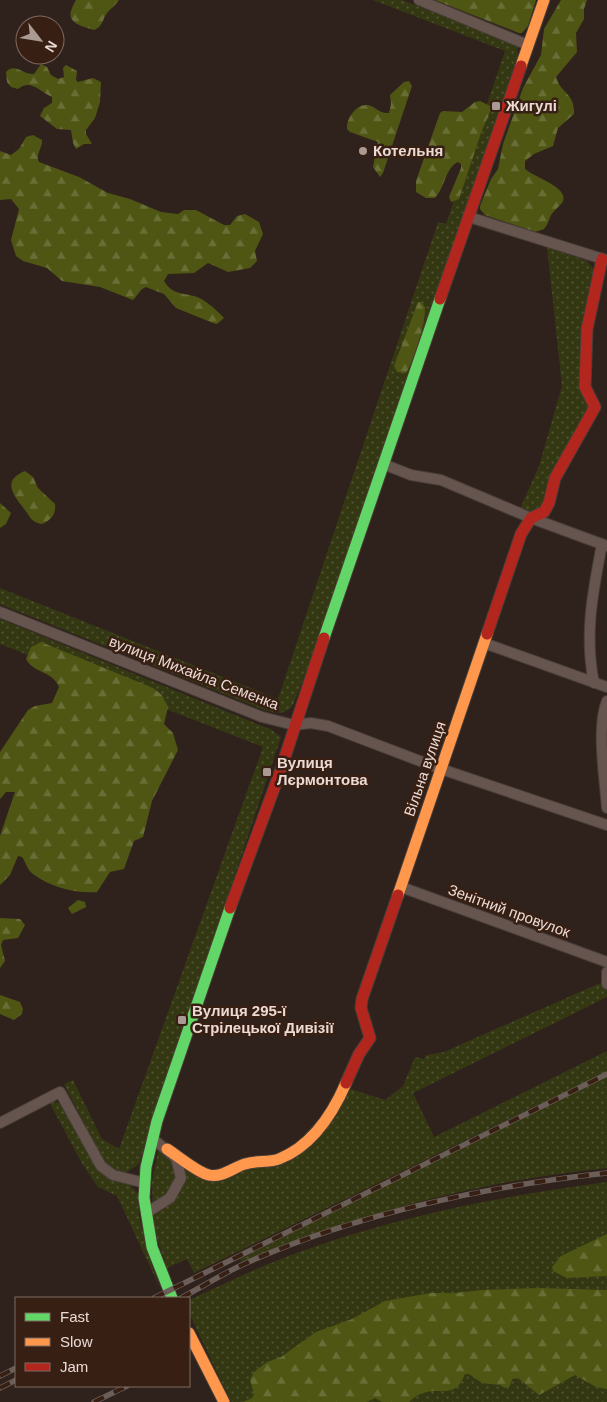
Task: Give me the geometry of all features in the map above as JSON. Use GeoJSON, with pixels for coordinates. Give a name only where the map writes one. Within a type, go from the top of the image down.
{"type":"FeatureCollection","features":[{"type":"Feature","properties":{"kind":"street"},"geometry":{"type":"LineString","coordinates":[[419,0],[528,45]]}},
{"type":"Feature","properties":{"kind":"street"},"geometry":{"type":"LineString","coordinates":[[170,1294],[152,1247],[146,1213],[144,1182],[152,1138],[212,956],[276,784],[294,725],[383,464],[544,0]]}},
{"type":"Feature","properties":{"kind":"street"},"geometry":{"type":"LineString","coordinates":[[469,217],[604,260],[587,329],[585,387],[595,407],[607,408]]}},
{"type":"Feature","properties":{"kind":"street","name":"Вільна вулиця"},"geometry":{"type":"LineString","coordinates":[[152,1138],[208,1175],[221,1175],[247,1163],[269,1162],[280,1158],[324,1122],[335,1108],[356,1057],[370,1038],[362,1008],[362,999],[521,534],[531,518],[544,512],[549,503],[555,478],[595,407]]}},
{"type":"Feature","properties":{"kind":"street"},"geometry":{"type":"LineString","coordinates":[[383,464],[411,475],[441,480],[531,518],[605,545],[589,622],[588,650],[594,683]]}},
{"type":"Feature","properties":{"kind":"street","name":"вулиця Михайла Семенка"},"geometry":{"type":"LineString","coordinates":[[0,612],[262,717],[294,725],[311,723],[328,726],[441,769],[607,825]]}},
{"type":"Feature","properties":{"kind":"street"},"geometry":{"type":"LineString","coordinates":[[484,643],[607,687]]}},
{"type":"Feature","properties":{"kind":"street"},"geometry":{"type":"LineString","coordinates":[[607,701],[603,714],[607,808]]}},
{"type":"Feature","properties":{"kind":"street","name":"Зенітний провулок"},"geometry":{"type":"LineString","coordinates":[[400,887],[607,962]]}},
{"type":"Feature","properties":{"kind":"street"},"geometry":{"type":"LineString","coordinates":[[606,984],[607,972]]}},
{"type":"Feature","properties":{"kind":"street"},"geometry":{"type":"LineString","coordinates":[[0,1123],[60,1092],[101,1166],[113,1175],[144,1182]]}},
{"type":"Feature","properties":{"kind":"street","name":"Вільна вулиця"},"geometry":{"type":"LineString","coordinates":[[146,1213],[170,1198],[181,1178],[178,1164],[167,1149]]}},
{"type":"Feature","properties":{"kind":"street"},"geometry":{"type":"LineString","coordinates":[[190,1335],[224,1402]]}},
{"type":"Feature","properties":{"kind":"green space"},"geometry":{"type":"Polygon","coordinates":[[[76,0],[119,0],[107,13],[101,25],[94,30],[74,22],[72,19],[71,11],[76,0]]]}},
{"type":"Feature","properties":{"kind":"green space"},"geometry":{"type":"Polygon","coordinates":[[[373,0],[402,0],[511,43],[517,47],[518,55],[309,665],[293,705],[286,711],[276,713],[264,710],[0,604],[0,588],[278,699],[438,222],[446,224],[505,51],[373,0]]]}},
{"type":"Feature","properties":{"kind":"green space"},"geometry":{"type":"Polygon","coordinates":[[[435,0],[536,0],[528,26],[522,33],[519,33],[435,0]]]}},
{"type":"Feature","properties":{"kind":"green space"},"geometry":{"type":"Polygon","coordinates":[[[561,0],[587,0],[584,9],[584,19],[576,33],[577,52],[556,77],[558,83],[572,102],[574,114],[558,128],[553,146],[534,154],[525,161],[525,169],[557,188],[562,192],[564,198],[562,203],[552,213],[544,229],[535,232],[485,215],[480,206],[491,179],[498,169],[503,144],[523,88],[541,55],[544,29],[561,0]]]}},
{"type":"Feature","properties":{"kind":"green space"},"geometry":{"type":"Polygon","coordinates":[[[40,65],[43,65],[47,67],[51,75],[58,79],[64,77],[63,68],[66,65],[77,71],[76,80],[78,82],[93,78],[101,82],[100,102],[95,118],[86,130],[86,134],[92,144],[84,144],[76,149],[71,130],[57,129],[40,116],[44,108],[52,103],[52,97],[31,85],[22,86],[18,89],[11,87],[7,82],[6,72],[9,69],[13,68],[34,74],[40,65]]]}},
{"type":"Feature","properties":{"kind":"green space"},"geometry":{"type":"Polygon","coordinates":[[[409,81],[412,86],[383,173],[380,177],[373,167],[378,142],[350,132],[347,129],[348,121],[358,107],[366,105],[389,113],[390,95],[404,82],[409,81]]]}},
{"type":"Feature","properties":{"kind":"green space"},"geometry":{"type":"Polygon","coordinates":[[[480,101],[492,107],[481,133],[459,199],[451,202],[449,197],[461,168],[461,164],[458,162],[450,169],[435,198],[426,198],[416,192],[416,181],[440,113],[443,111],[462,112],[475,102],[480,101]]]}},
{"type":"Feature","properties":{"kind":"green space"},"geometry":{"type":"Polygon","coordinates":[[[33,135],[42,140],[38,157],[39,162],[79,177],[108,193],[130,199],[161,212],[178,214],[184,210],[196,210],[224,225],[230,225],[237,216],[245,214],[259,222],[263,234],[255,251],[257,261],[250,268],[228,272],[208,263],[194,273],[168,274],[164,281],[174,291],[202,299],[224,318],[217,324],[213,323],[176,308],[164,294],[146,287],[133,300],[100,287],[62,281],[47,268],[23,261],[16,256],[11,240],[19,209],[11,199],[0,200],[0,151],[11,155],[19,149],[26,137],[33,135]]]}},
{"type":"Feature","properties":{"kind":"green space"},"geometry":{"type":"Polygon","coordinates":[[[547,247],[587,261],[594,269],[589,406],[541,509],[528,512],[520,509],[539,466],[562,386],[547,247]]]}},
{"type":"Feature","properties":{"kind":"green space"},"geometry":{"type":"Polygon","coordinates":[[[418,302],[421,302],[425,307],[424,322],[419,341],[406,373],[397,372],[394,366],[418,302]]]}},
{"type":"Feature","properties":{"kind":"green space"},"geometry":{"type":"Polygon","coordinates":[[[25,471],[33,477],[38,488],[55,504],[55,511],[52,517],[42,524],[32,519],[17,500],[12,489],[13,479],[25,471]]]}},
{"type":"Feature","properties":{"kind":"green space"},"geometry":{"type":"Polygon","coordinates":[[[0,503],[11,513],[6,524],[0,528],[0,503]]]}},
{"type":"Feature","properties":{"kind":"green space"},"geometry":{"type":"Polygon","coordinates":[[[0,619],[272,730],[281,737],[139,1164],[125,1173],[110,1168],[105,1163],[64,1084],[73,1080],[102,1139],[119,1149],[263,747],[0,644],[0,619]]]}},
{"type":"Feature","properties":{"kind":"green space"},"geometry":{"type":"Polygon","coordinates":[[[41,642],[153,688],[162,695],[168,707],[164,724],[173,733],[178,750],[152,801],[143,837],[134,841],[124,869],[110,872],[97,892],[72,891],[47,883],[31,872],[22,857],[18,856],[10,875],[0,885],[0,836],[15,792],[6,792],[0,799],[0,752],[28,710],[35,706],[52,703],[59,687],[52,678],[33,667],[26,659],[31,647],[41,642]]]}},
{"type":"Feature","properties":{"kind":"green space"},"geometry":{"type":"Polygon","coordinates":[[[78,900],[85,902],[86,907],[72,914],[68,908],[78,900]]]}},
{"type":"Feature","properties":{"kind":"green space"},"geometry":{"type":"Polygon","coordinates":[[[0,918],[20,919],[25,925],[18,938],[3,940],[1,945],[5,961],[0,968],[0,918]]]}},
{"type":"Feature","properties":{"kind":"green space"},"geometry":{"type":"Polygon","coordinates":[[[607,980],[607,997],[413,1093],[434,1137],[607,1051],[607,1071],[194,1273],[187,1259],[167,1268],[153,1227],[152,1180],[158,1152],[162,1151],[207,1179],[281,1160],[347,1088],[385,1100],[403,1086],[415,1057],[424,1059],[426,1055],[444,1052],[607,980]]]}},
{"type":"Feature","properties":{"kind":"green space"},"geometry":{"type":"Polygon","coordinates":[[[0,995],[20,1002],[23,1009],[22,1014],[14,1020],[0,1014],[0,995]]]}},
{"type":"Feature","properties":{"kind":"green space"},"geometry":{"type":"Polygon","coordinates":[[[607,1076],[607,1168],[558,1174],[465,1191],[376,1214],[332,1228],[242,1262],[240,1259],[424,1165],[607,1076]]]}},
{"type":"Feature","properties":{"kind":"green space"},"geometry":{"type":"Polygon","coordinates":[[[54,1101],[63,1105],[97,1167],[111,1179],[130,1185],[138,1194],[139,1216],[152,1266],[160,1288],[117,1196],[98,1187],[83,1165],[49,1102],[54,1101]]]}},
{"type":"Feature","properties":{"kind":"green space"},"geometry":{"type":"Polygon","coordinates":[[[607,1182],[607,1402],[231,1402],[190,1315],[190,1300],[242,1275],[297,1253],[373,1228],[450,1209],[528,1194],[607,1182]]]}},
{"type":"Feature","properties":{"kind":"green space"},"geometry":{"type":"Polygon","coordinates":[[[607,1234],[607,1276],[567,1278],[553,1271],[552,1267],[561,1256],[607,1234]]]}},
{"type":"Feature","properties":{"kind":"green space"},"geometry":{"type":"Polygon","coordinates":[[[539,1288],[607,1290],[607,1389],[596,1387],[575,1375],[539,1395],[518,1378],[512,1379],[510,1386],[505,1388],[500,1385],[482,1383],[469,1374],[465,1374],[460,1384],[452,1390],[423,1393],[409,1402],[382,1402],[375,1398],[367,1402],[243,1402],[252,1398],[254,1394],[250,1380],[254,1372],[267,1362],[281,1357],[316,1332],[352,1319],[385,1301],[431,1293],[539,1288]]]}},
{"type":"Feature","properties":{"kind":"railway"},"geometry":{"type":"LineString","coordinates":[[156,1297],[607,1074]]}},
{"type":"Feature","properties":{"kind":"railway"},"geometry":{"type":"LineString","coordinates":[[183,1297],[244,1264],[287,1246],[376,1217],[469,1194],[607,1173]]}},
{"type":"Feature","properties":{"kind":"railway"},"geometry":{"type":"LineString","coordinates":[[0,1376],[15,1368]]}},
{"type":"Feature","properties":{"kind":"railway"},"geometry":{"type":"LineString","coordinates":[[0,1388],[15,1380]]}},
{"type":"Feature","properties":{"kind":"railway"},"geometry":{"type":"LineString","coordinates":[[94,1402],[125,1387]]}},
{"type":"Feature","properties":{"kind":"traffic: fast"},"geometry":{"type":"LineString","coordinates":[[324,638],[440,299]]}},
{"type":"Feature","properties":{"kind":"traffic: fast"},"geometry":{"type":"LineString","coordinates":[[172,1297],[152,1247],[144,1198],[146,1167],[157,1121],[230,908]]}},
{"type":"Feature","properties":{"kind":"traffic: slow"},"geometry":{"type":"LineString","coordinates":[[521,66],[544,0]]}},
{"type":"Feature","properties":{"kind":"traffic: slow"},"geometry":{"type":"LineString","coordinates":[[398,895],[487,634]]}},
{"type":"Feature","properties":{"kind":"traffic: slow"},"geometry":{"type":"LineString","coordinates":[[167,1149],[204,1174],[214,1176],[223,1174],[241,1165],[279,1159],[302,1146],[320,1127],[335,1106],[346,1083]]}},
{"type":"Feature","properties":{"kind":"traffic: slow"},"geometry":{"type":"LineString","coordinates":[[190,1335],[224,1402]]}},
{"type":"Feature","properties":{"kind":"traffic: jam"},"geometry":{"type":"LineString","coordinates":[[440,299],[521,66]]}},
{"type":"Feature","properties":{"kind":"traffic: jam"},"geometry":{"type":"LineString","coordinates":[[487,634],[521,534],[531,518],[544,512],[549,503],[555,478],[595,407],[585,387],[587,329],[602,259]]}},
{"type":"Feature","properties":{"kind":"traffic: jam"},"geometry":{"type":"LineString","coordinates":[[230,908],[279,775],[324,638]]}},
{"type":"Feature","properties":{"kind":"traffic: jam"},"geometry":{"type":"LineString","coordinates":[[346,1083],[359,1054],[370,1038],[361,1008],[362,999],[398,895]]}},
{"type":"Feature","properties":{"kind":"place","name":"Жигулі"},"geometry":{"type":"Point","coordinates":[496,106]}},
{"type":"Feature","properties":{"kind":"place","name":"Котельня"},"geometry":{"type":"Point","coordinates":[363,151]}},
{"type":"Feature","properties":{"kind":"place","name":"Вулиця Лєрмонтова"},"geometry":{"type":"Point","coordinates":[267,772]}},
{"type":"Feature","properties":{"kind":"place","name":"Вулиця 295-ї Стрілецької Дивізії"},"geometry":{"type":"Point","coordinates":[182,1020]}}]}
